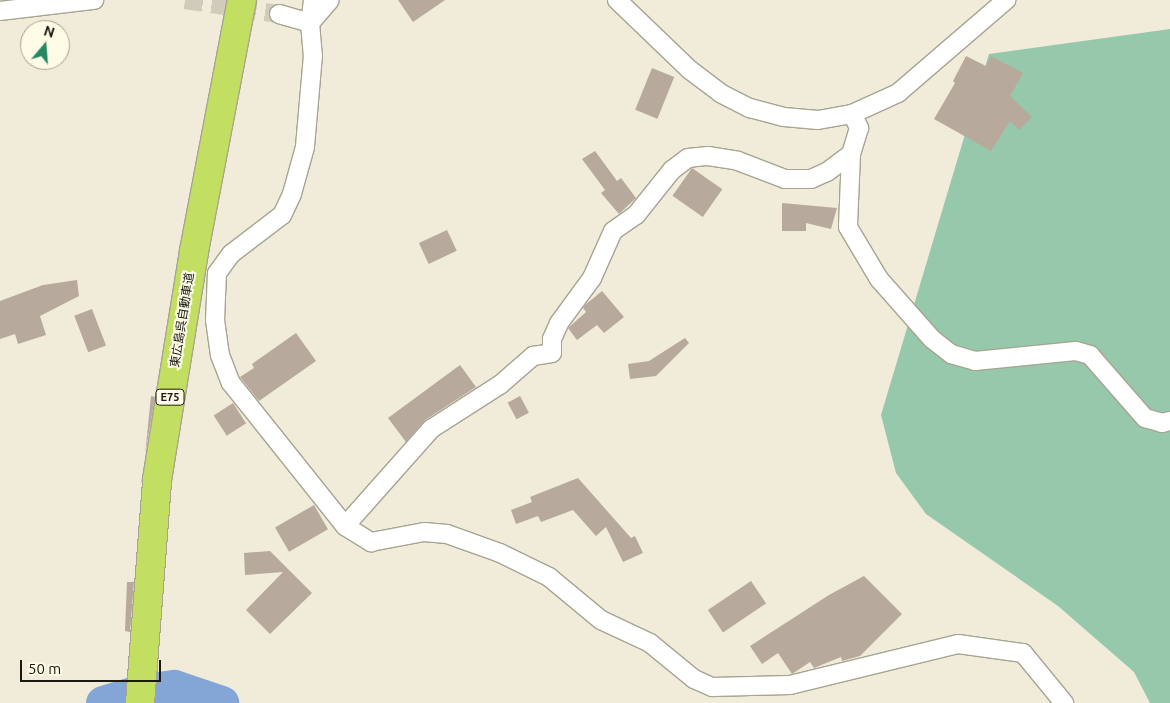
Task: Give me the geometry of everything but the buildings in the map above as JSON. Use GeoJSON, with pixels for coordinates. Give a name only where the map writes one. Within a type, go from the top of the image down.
{"type":"FeatureCollection","features":[{"type":"Feature","properties":{"kind":"highway","name":"東広島呉自動車道"},"geometry":{"type":"LineString","coordinates":[[140,703],[156,480],[194,251],[242,0]]}},
{"type":"Feature","properties":{"kind":"street"},"geometry":{"type":"LineString","coordinates":[[0,12],[94,0]]}},
{"type":"Feature","properties":{"kind":"street"},"geometry":{"type":"LineString","coordinates":[[313,0],[310,23],[313,56],[306,138],[292,194],[282,215],[231,254],[217,273],[216,320],[220,355],[231,383],[345,526],[372,542],[424,532],[447,534],[500,553],[549,577],[602,620],[650,643],[694,679],[712,687],[790,685],[958,644],[1023,653],[1064,703]]}},
{"type":"Feature","properties":{"kind":"street"},"geometry":{"type":"LineString","coordinates":[[310,23],[330,0]]}},
{"type":"Feature","properties":{"kind":"street"},"geometry":{"type":"LineString","coordinates":[[617,0],[690,70],[720,93],[750,108],[784,117],[818,120],[852,114],[898,93],[1006,0]]}},
{"type":"Feature","properties":{"kind":"street"},"geometry":{"type":"LineString","coordinates":[[279,14],[310,23]]}},
{"type":"Feature","properties":{"kind":"street"},"geometry":{"type":"LineString","coordinates":[[852,114],[858,128],[851,154],[848,227],[879,279],[932,340],[951,354],[975,361],[1076,351],[1090,355],[1146,418],[1162,423],[1170,421]]}},
{"type":"Feature","properties":{"kind":"street"},"geometry":{"type":"LineString","coordinates":[[345,526],[431,429],[501,384],[533,356],[552,354],[552,339],[559,323],[592,278],[613,231],[636,215],[672,170],[688,158],[708,156],[738,161],[785,179],[811,179],[828,172],[851,154]]}},
{"type":"Feature","properties":{"kind":"green space"},"geometry":{"type":"Polygon","coordinates":[[[1170,29],[1170,703],[1150,703],[1134,672],[1058,606],[926,514],[896,473],[881,415],[989,54],[1170,29]]]}},
{"type":"Feature","properties":{"kind":"waterway"},"geometry":{"type":"LineString","coordinates":[[103,703],[138,692],[175,687],[222,703]]}},
{"type":"Feature","properties":{"kind":"tunnel"},"geometry":{"type":"LineString","coordinates":[[185,0],[279,14]]}}]}
